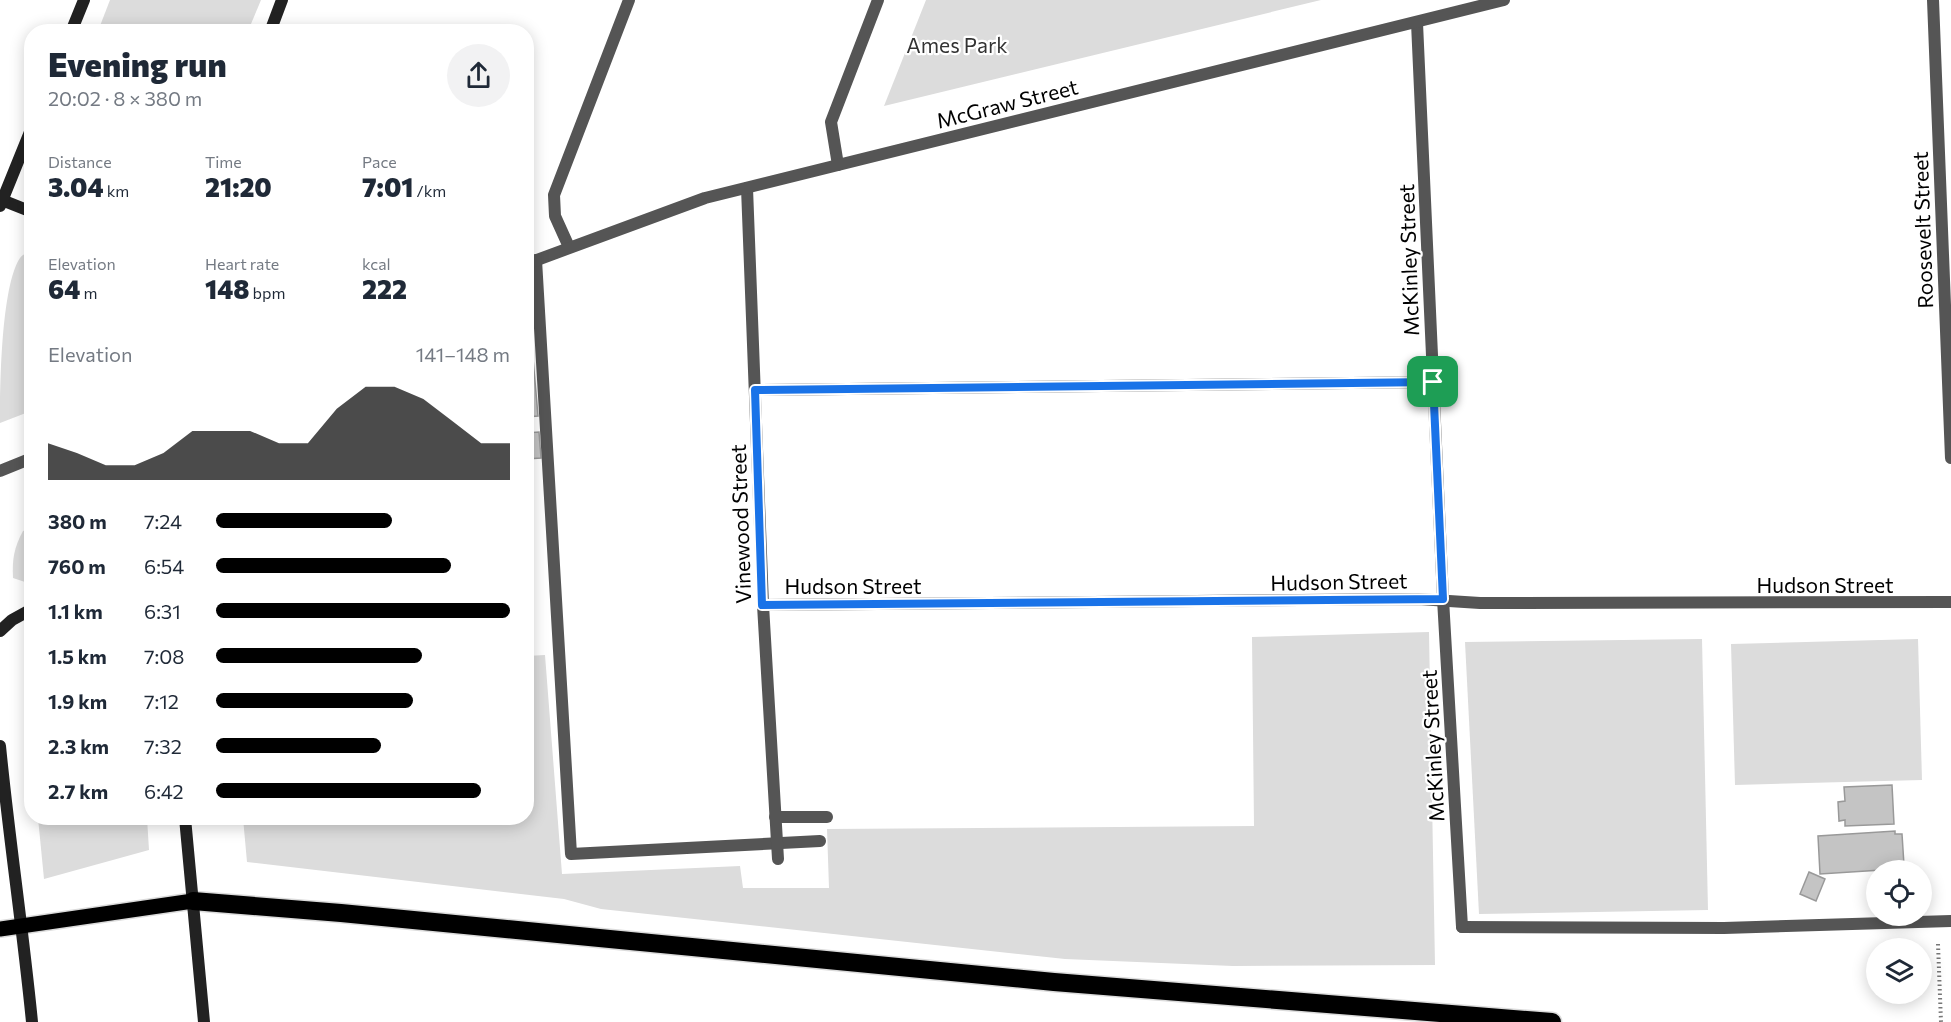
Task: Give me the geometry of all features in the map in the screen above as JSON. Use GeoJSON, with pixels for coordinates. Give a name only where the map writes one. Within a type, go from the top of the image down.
{"type":"FeatureCollection","features":[{"type":"Feature","properties":{"kind":"highway"},"geometry":{"type":"LineString","coordinates":[[192,901],[362,915],[1042,981],[1552,1022]]}},
{"type":"Feature","properties":{"kind":"main road"},"geometry":{"type":"LineString","coordinates":[[74,24],[84,0]]}},
{"type":"Feature","properties":{"kind":"main road"},"geometry":{"type":"LineString","coordinates":[[273,24],[282,0]]}},
{"type":"Feature","properties":{"kind":"main road"},"geometry":{"type":"LineString","coordinates":[[24,147],[1,203],[24,210]]}},
{"type":"Feature","properties":{"kind":"main road"},"geometry":{"type":"LineString","coordinates":[[0,631],[24,613]]}},
{"type":"Feature","properties":{"kind":"main road"},"geometry":{"type":"LineString","coordinates":[[0,746],[23,926],[32,1022]]}},
{"type":"Feature","properties":{"kind":"main road"},"geometry":{"type":"LineString","coordinates":[[186,825],[204,1022]]}},
{"type":"Feature","properties":{"kind":"main road"},"geometry":{"type":"LineString","coordinates":[[0,929],[192,901]]}},
{"type":"Feature","properties":{"kind":"street"},"geometry":{"type":"LineString","coordinates":[[569,247],[555,216],[554,195],[629,0]]}},
{"type":"Feature","properties":{"kind":"street"},"geometry":{"type":"LineString","coordinates":[[838,165],[831,122],[878,0]]}},
{"type":"Feature","properties":{"kind":"street","name":"McGraw Street"},"geometry":{"type":"LineString","coordinates":[[534,261],[705,198],[1504,0]]}},
{"type":"Feature","properties":{"kind":"street","name":"Roosevelt Street"},"geometry":{"type":"LineString","coordinates":[[1933,0],[1951,458]]}},
{"type":"Feature","properties":{"kind":"street","name":"McKinley Street"},"geometry":{"type":"LineString","coordinates":[[1417,23],[1443,599],[1462,927],[1724,928],[1951,921]]}},
{"type":"Feature","properties":{"kind":"street","name":"Vinewood Street"},"geometry":{"type":"LineString","coordinates":[[747,188],[762,605],[778,859]]}},
{"type":"Feature","properties":{"kind":"street"},"geometry":{"type":"LineString","coordinates":[[534,292],[572,854],[820,841]]}},
{"type":"Feature","properties":{"kind":"street"},"geometry":{"type":"LineString","coordinates":[[755,390],[1433,382]]}},
{"type":"Feature","properties":{"kind":"street"},"geometry":{"type":"LineString","coordinates":[[0,471],[24,462]]}},
{"type":"Feature","properties":{"kind":"street","name":"Hudson Street"},"geometry":{"type":"LineString","coordinates":[[762,605],[1443,599],[1480,603],[1951,602]]}},
{"type":"Feature","properties":{"kind":"street"},"geometry":{"type":"LineString","coordinates":[[775,817],[827,817]]}},
{"type":"Feature","properties":{"kind":"path"},"geometry":{"type":"LineString","coordinates":[[1937,936],[1941,1022]]}},
{"type":"Feature","properties":{"kind":"green space"},"geometry":{"type":"Polygon","coordinates":[[[110,0],[261,0],[251,24],[101,24],[110,0]]]}},
{"type":"Feature","properties":{"kind":"green space","name":"Ames Park"},"geometry":{"type":"Polygon","coordinates":[[[926,0],[1321,0],[884,106],[926,0]]]}},
{"type":"Feature","properties":{"kind":"green space"},"geometry":{"type":"Polygon","coordinates":[[[24,254],[24,414],[0,423],[5,313],[14,272],[24,254]]]}},
{"type":"Feature","properties":{"kind":"green space"},"geometry":{"type":"Polygon","coordinates":[[[23,531],[24,582],[13,578],[14,554],[23,531]]]}},
{"type":"Feature","properties":{"kind":"green space"},"geometry":{"type":"Polygon","coordinates":[[[1429,632],[1435,965],[1233,966],[1065,959],[601,909],[564,899],[247,862],[244,825],[534,825],[534,656],[545,655],[562,874],[740,866],[743,888],[829,888],[827,829],[1254,826],[1252,637],[1429,632]]]}},
{"type":"Feature","properties":{"kind":"green space"},"geometry":{"type":"Polygon","coordinates":[[[1702,639],[1708,910],[1479,914],[1465,642],[1702,639]]]}},
{"type":"Feature","properties":{"kind":"green space"},"geometry":{"type":"Polygon","coordinates":[[[1918,639],[1922,780],[1735,785],[1731,644],[1918,639]]]}},
{"type":"Feature","properties":{"kind":"green space"},"geometry":{"type":"Polygon","coordinates":[[[39,825],[147,825],[149,850],[44,879],[39,825]]]}},
{"type":"Feature","properties":{"kind":"building"},"geometry":{"type":"Polygon","coordinates":[[[534,370],[538,416],[534,416],[534,370]]]}},
{"type":"Feature","properties":{"kind":"building"},"geometry":{"type":"Polygon","coordinates":[[[534,432],[539,432],[541,458],[534,458],[534,432]]]}},
{"type":"Feature","properties":{"kind":"building"},"geometry":{"type":"Polygon","coordinates":[[[1892,785],[1894,824],[1845,826],[1845,820],[1839,821],[1838,802],[1845,801],[1844,787],[1892,785]]]}},
{"type":"Feature","properties":{"kind":"building"},"geometry":{"type":"Polygon","coordinates":[[[1895,831],[1895,834],[1902,834],[1904,860],[1866,860],[1866,871],[1820,874],[1818,836],[1895,831]]]}},
{"type":"Feature","properties":{"kind":"building"},"geometry":{"type":"Polygon","coordinates":[[[1809,872],[1825,879],[1816,901],[1800,894],[1809,872]]]}},
{"type":"Feature","properties":{"kind":"route"},"geometry":{"type":"LineString","coordinates":[[1433,382],[1443,599],[762,605],[755,390],[1433,382]]}}]}
